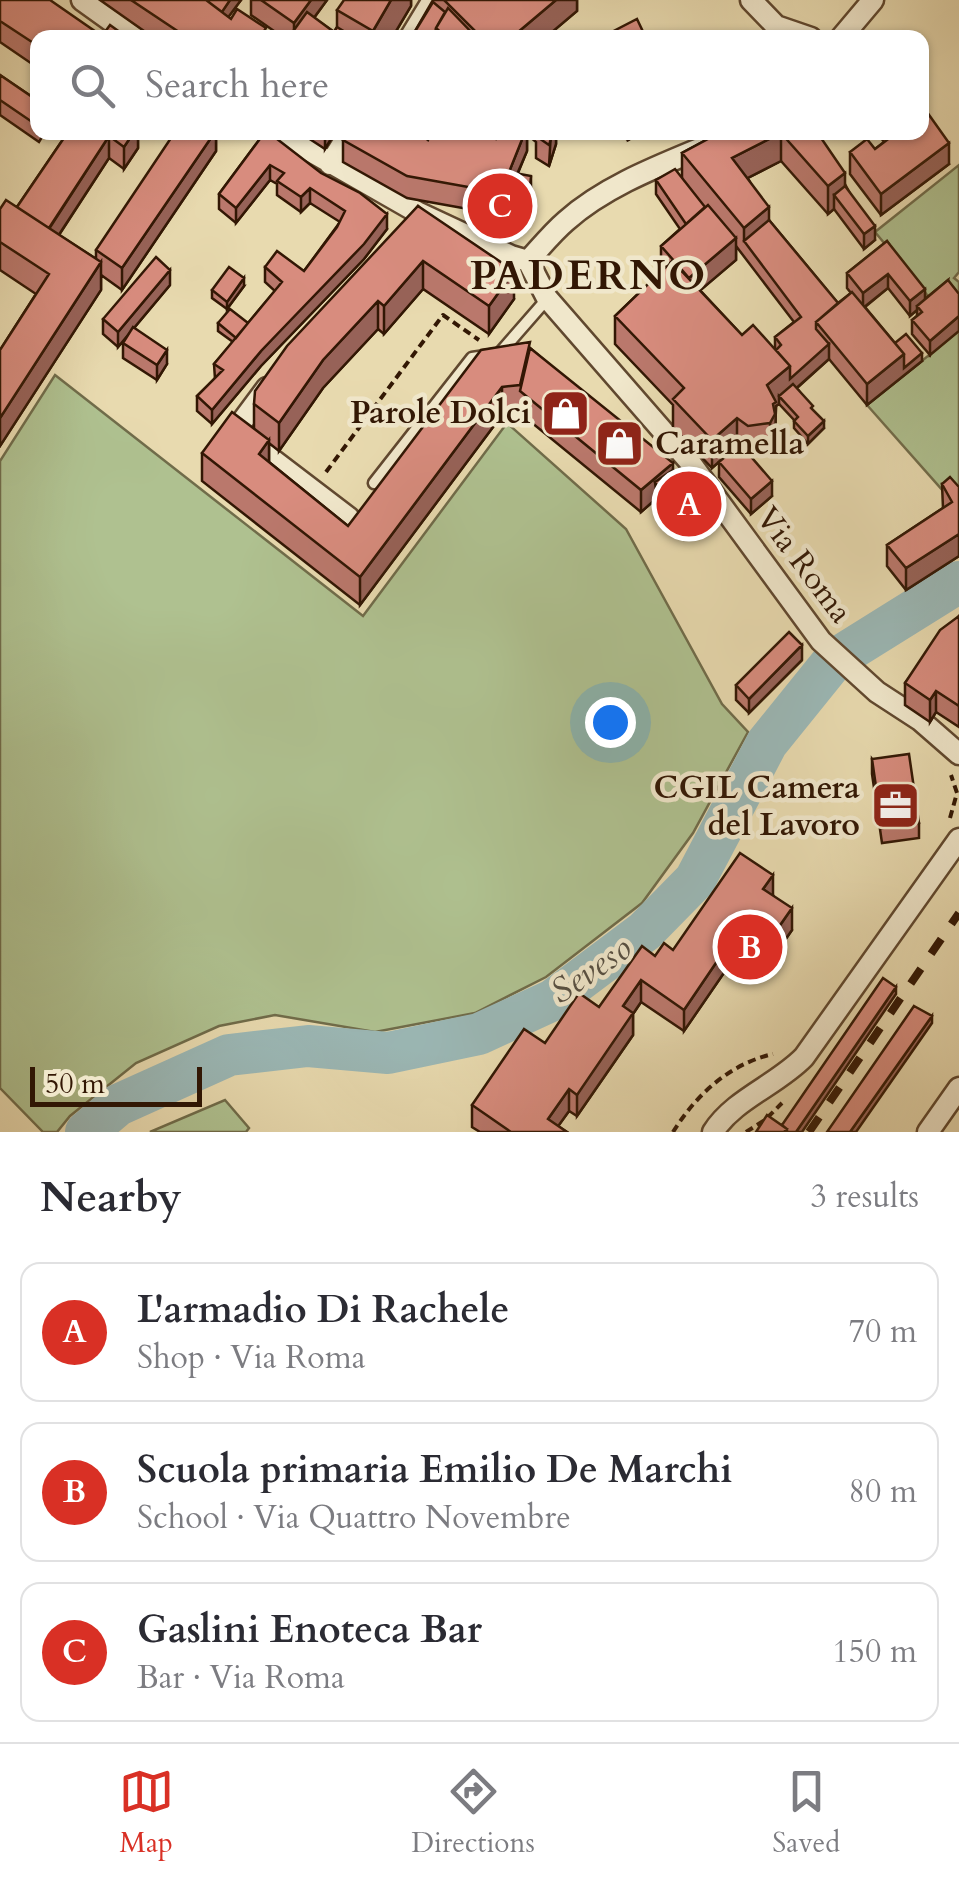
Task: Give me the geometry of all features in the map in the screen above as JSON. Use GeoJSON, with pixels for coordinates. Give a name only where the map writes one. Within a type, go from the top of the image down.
{"type":"FeatureCollection","features":[{"type":"Feature","properties":{"kind":"street"},"geometry":{"type":"LineString","coordinates":[[82,0],[124,30]]}},
{"type":"Feature","properties":{"kind":"street"},"geometry":{"type":"LineString","coordinates":[[415,30],[432,0]]}},
{"type":"Feature","properties":{"kind":"street"},"geometry":{"type":"LineString","coordinates":[[751,0],[776,30]]}},
{"type":"Feature","properties":{"kind":"street"},"geometry":{"type":"LineString","coordinates":[[848,30],[873,0]]}},
{"type":"Feature","properties":{"kind":"street"},"geometry":{"type":"LineString","coordinates":[[290,140],[413,217],[528,261],[566,220],[593,202],[722,140]]}},
{"type":"Feature","properties":{"kind":"street"},"geometry":{"type":"LineString","coordinates":[[330,164],[345,140]]}},
{"type":"Feature","properties":{"kind":"street","name":"Via Roma"},"geometry":{"type":"LineString","coordinates":[[528,261],[547,298],[689,461],[821,641],[863,680],[920,720],[953,761]]}},
{"type":"Feature","properties":{"kind":"street"},"geometry":{"type":"LineString","coordinates":[[282,369],[235,431],[349,518]]}},
{"type":"Feature","properties":{"kind":"street"},"geometry":{"type":"LineString","coordinates":[[712,1132],[729,1113],[789,1072],[804,1057],[952,833]]}},
{"type":"Feature","properties":{"kind":"street"},"geometry":{"type":"LineString","coordinates":[[928,1132],[959,1088]]}},
{"type":"Feature","properties":{"kind":"lane"},"geometry":{"type":"LineString","coordinates":[[374,483],[472,358],[499,354],[547,298]]}},
{"type":"Feature","properties":{"kind":"path"},"geometry":{"type":"LineString","coordinates":[[312,491],[443,315],[499,354]]}},
{"type":"Feature","properties":{"kind":"path"},"geometry":{"type":"LineString","coordinates":[[952,833],[957,793],[953,761]]}},
{"type":"Feature","properties":{"kind":"path"},"geometry":{"type":"LineString","coordinates":[[673,1132],[702,1094],[722,1077],[744,1064],[781,1052]]}},
{"type":"Feature","properties":{"kind":"path"},"geometry":{"type":"LineString","coordinates":[[746,1132],[786,1100]]}},
{"type":"Feature","properties":{"kind":"path"},"geometry":{"type":"LineString","coordinates":[[765,1120],[774,1126]]}},
{"type":"Feature","properties":{"kind":"green space"},"geometry":{"type":"Polygon","coordinates":[[[959,165],[959,272],[954,278],[959,282],[959,309],[928,296],[875,232],[959,165]]]}},
{"type":"Feature","properties":{"kind":"green space"},"geometry":{"type":"Polygon","coordinates":[[[959,331],[959,509],[867,405],[959,331]]]}},
{"type":"Feature","properties":{"kind":"green space"},"geometry":{"type":"Polygon","coordinates":[[[55,375],[363,616],[507,423],[626,529],[722,704],[748,732],[693,833],[642,903],[546,977],[475,1013],[375,1032],[275,1015],[219,1026],[136,1063],[70,1116],[57,1132],[43,1132],[0,1088],[0,461],[55,375]]]}},
{"type":"Feature","properties":{"kind":"green space"},"geometry":{"type":"Polygon","coordinates":[[[225,1100],[249,1128],[246,1132],[150,1132],[225,1100]]]}},
{"type":"Feature","properties":{"kind":"building"},"geometry":{"type":"Polygon","coordinates":[[[0,0],[50,0],[93,30],[30,30],[30,41],[0,21],[0,0]]]}},
{"type":"Feature","properties":{"kind":"building"},"geometry":{"type":"Polygon","coordinates":[[[131,0],[206,0],[231,19],[237,9],[266,28],[265,30],[176,30],[131,0]]]}},
{"type":"Feature","properties":{"kind":"building"},"geometry":{"type":"Polygon","coordinates":[[[206,0],[230,0],[222,12],[206,0]]]}},
{"type":"Feature","properties":{"kind":"building"},"geometry":{"type":"Polygon","coordinates":[[[261,0],[311,0],[294,23],[261,0]]]}},
{"type":"Feature","properties":{"kind":"building"},"geometry":{"type":"Polygon","coordinates":[[[344,0],[391,0],[374,30],[337,10],[344,0]]]}},
{"type":"Feature","properties":{"kind":"building"},"geometry":{"type":"Polygon","coordinates":[[[444,0],[556,0],[520,30],[474,30],[444,0]]]}},
{"type":"Feature","properties":{"kind":"building"},"geometry":{"type":"Polygon","coordinates":[[[433,2],[445,12],[436,30],[416,30],[433,2]]]}},
{"type":"Feature","properties":{"kind":"building"},"geometry":{"type":"Polygon","coordinates":[[[448,8],[469,30],[438,30],[448,8]]]}},
{"type":"Feature","properties":{"kind":"building"},"geometry":{"type":"Polygon","coordinates":[[[307,12],[331,30],[294,30],[307,12]]]}},
{"type":"Feature","properties":{"kind":"building"},"geometry":{"type":"Polygon","coordinates":[[[637,19],[642,30],[616,30],[637,19]]]}},
{"type":"Feature","properties":{"kind":"building"},"geometry":{"type":"Polygon","coordinates":[[[0,75],[30,96],[30,121],[0,100],[0,75]]]}},
{"type":"Feature","properties":{"kind":"building"},"geometry":{"type":"Polygon","coordinates":[[[929,115],[949,143],[881,194],[850,152],[866,140],[875,149],[887,140],[929,140],[929,115]]]}},
{"type":"Feature","properties":{"kind":"building"},"geometry":{"type":"Polygon","coordinates":[[[63,140],[106,140],[49,228],[17,207],[63,140]]]}},
{"type":"Feature","properties":{"kind":"building"},"geometry":{"type":"Polygon","coordinates":[[[170,140],[210,140],[122,268],[96,250],[170,140]]]}},
{"type":"Feature","properties":{"kind":"building"},"geometry":{"type":"Polygon","coordinates":[[[259,140],[278,140],[321,173],[360,193],[387,214],[212,410],[197,396],[223,370],[214,364],[282,282],[265,267],[277,251],[304,271],[345,211],[310,188],[301,197],[277,181],[284,173],[270,165],[236,208],[219,194],[259,140]]]}},
{"type":"Feature","properties":{"kind":"building"},"geometry":{"type":"Polygon","coordinates":[[[343,140],[522,140],[509,172],[531,176],[529,198],[407,176],[343,140]]]}},
{"type":"Feature","properties":{"kind":"building"},"geometry":{"type":"Polygon","coordinates":[[[706,140],[767,140],[732,158],[769,207],[744,228],[682,153],[706,140]]]}},
{"type":"Feature","properties":{"kind":"building"},"geometry":{"type":"Polygon","coordinates":[[[787,140],[822,140],[845,173],[828,186],[787,140]]]}},
{"type":"Feature","properties":{"kind":"building"},"geometry":{"type":"Polygon","coordinates":[[[675,169],[705,207],[686,224],[656,180],[675,169]]]}},
{"type":"Feature","properties":{"kind":"building"},"geometry":{"type":"Polygon","coordinates":[[[845,186],[875,226],[864,234],[834,195],[845,186]]]}},
{"type":"Feature","properties":{"kind":"building"},"geometry":{"type":"Polygon","coordinates":[[[6,200],[101,262],[0,418],[0,350],[49,274],[0,242],[0,209],[6,200]]]}},
{"type":"Feature","properties":{"kind":"building"},"geometry":{"type":"Polygon","coordinates":[[[708,205],[736,238],[689,278],[661,246],[708,205]]]}},
{"type":"Feature","properties":{"kind":"building"},"geometry":{"type":"Polygon","coordinates":[[[418,206],[514,271],[489,306],[423,261],[384,306],[378,301],[323,360],[279,423],[254,404],[255,391],[287,346],[418,206]]]}},
{"type":"Feature","properties":{"kind":"building"},"geometry":{"type":"Polygon","coordinates":[[[769,220],[838,303],[816,322],[816,329],[829,344],[790,379],[790,366],[776,350],[781,345],[775,337],[801,317],[744,241],[769,220]]]}},
{"type":"Feature","properties":{"kind":"building"},"geometry":{"type":"Polygon","coordinates":[[[887,241],[925,289],[910,301],[888,274],[863,293],[847,273],[887,241]]]}},
{"type":"Feature","properties":{"kind":"building"},"geometry":{"type":"Polygon","coordinates":[[[156,257],[170,270],[118,332],[103,319],[156,257]]]}},
{"type":"Feature","properties":{"kind":"building"},"geometry":{"type":"Polygon","coordinates":[[[672,261],[742,335],[753,325],[790,366],[767,385],[776,402],[770,423],[748,426],[737,418],[712,440],[673,399],[684,388],[615,316],[672,261]]]}},
{"type":"Feature","properties":{"kind":"building"},"geometry":{"type":"Polygon","coordinates":[[[229,267],[244,278],[227,302],[212,290],[229,267]]]}},
{"type":"Feature","properties":{"kind":"building"},"geometry":{"type":"Polygon","coordinates":[[[948,280],[959,294],[959,316],[930,341],[912,320],[922,312],[917,306],[948,280]]]}},
{"type":"Feature","properties":{"kind":"building"},"geometry":{"type":"Polygon","coordinates":[[[852,292],[904,354],[867,384],[816,322],[852,292]]]}},
{"type":"Feature","properties":{"kind":"building"},"geometry":{"type":"Polygon","coordinates":[[[230,309],[248,323],[236,338],[218,323],[230,309]]]}},
{"type":"Feature","properties":{"kind":"building"},"geometry":{"type":"Polygon","coordinates":[[[133,327],[167,350],[157,365],[123,343],[133,327]]]}},
{"type":"Feature","properties":{"kind":"building"},"geometry":{"type":"Polygon","coordinates":[[[906,334],[922,353],[904,368],[904,354],[895,343],[906,334]]]}},
{"type":"Feature","properties":{"kind":"building"},"geometry":{"type":"Polygon","coordinates":[[[530,342],[520,385],[502,387],[360,577],[202,453],[232,412],[269,440],[259,454],[348,526],[481,350],[530,342]]]}},
{"type":"Feature","properties":{"kind":"building"},"geometry":{"type":"Polygon","coordinates":[[[530,348],[673,463],[641,490],[520,391],[530,348]]]}},
{"type":"Feature","properties":{"kind":"building"},"geometry":{"type":"Polygon","coordinates":[[[793,384],[824,421],[808,436],[794,421],[798,417],[779,396],[793,384]]]}},
{"type":"Feature","properties":{"kind":"building"},"geometry":{"type":"Polygon","coordinates":[[[740,444],[772,481],[751,499],[719,462],[740,444]]]}},
{"type":"Feature","properties":{"kind":"building"},"geometry":{"type":"Polygon","coordinates":[[[673,470],[702,513],[685,525],[655,482],[673,470]]]}},
{"type":"Feature","properties":{"kind":"building"},"geometry":{"type":"Polygon","coordinates":[[[950,477],[959,487],[959,534],[906,568],[887,545],[952,502],[942,484],[950,477]]]}},
{"type":"Feature","properties":{"kind":"building"},"geometry":{"type":"Polygon","coordinates":[[[959,616],[959,706],[936,691],[930,700],[905,683],[940,630],[959,616]]]}},
{"type":"Feature","properties":{"kind":"building"},"geometry":{"type":"Polygon","coordinates":[[[789,632],[802,645],[749,699],[736,685],[789,632]]]}},
{"type":"Feature","properties":{"kind":"building","name":"CGIL Camera del Lavoro"},"geometry":{"type":"Polygon","coordinates":[[[909,754],[919,823],[882,828],[872,759],[909,754]]]}},
{"type":"Feature","properties":{"kind":"building"},"geometry":{"type":"Polygon","coordinates":[[[740,853],[773,875],[763,889],[792,908],[769,941],[743,923],[684,1010],[641,980],[623,1006],[633,1013],[577,1095],[569,1089],[548,1119],[567,1132],[511,1132],[472,1105],[524,1029],[545,1043],[579,993],[599,1007],[642,946],[655,956],[664,943],[673,950],[740,853]]]}},
{"type":"Feature","properties":{"kind":"building"},"geometry":{"type":"Polygon","coordinates":[[[883,978],[896,987],[796,1132],[787,1132],[782,1125],[883,978]]]}},
{"type":"Feature","properties":{"kind":"building"},"geometry":{"type":"Polygon","coordinates":[[[914,1006],[932,1016],[850,1132],[827,1132],[914,1006]]]}},
{"type":"Feature","properties":{"kind":"building"},"geometry":{"type":"Polygon","coordinates":[[[767,1115],[787,1129],[756,1132],[767,1115]]]}},
{"type":"Feature","properties":{"kind":"waterway","name":"Seveso"},"geometry":{"type":"LineString","coordinates":[[86,1132],[118,1105],[229,1055],[308,1046],[388,1053],[479,1034],[553,1000],[645,931],[695,880],[767,743],[834,660],[959,582]]}},
{"type":"Feature","properties":{"kind":"railway"},"geometry":{"type":"LineString","coordinates":[[809,1132],[959,913]]}},
{"type":"Feature","properties":{"kind":"place","name":"Gaslini Enoteca Bar"},"geometry":{"type":"Point","coordinates":[500,206]}},
{"type":"Feature","properties":{"kind":"place","name":"Parole Dolci"},"geometry":{"type":"Point","coordinates":[566,413]}},
{"type":"Feature","properties":{"kind":"place","name":"Caramella"},"geometry":{"type":"Point","coordinates":[620,444]}},
{"type":"Feature","properties":{"kind":"place","name":"L'armadio Di Rachele"},"geometry":{"type":"Point","coordinates":[689,504]}},
{"type":"Feature","properties":{"kind":"place","name":"CGIL Camera del Lavoro"},"geometry":{"type":"Point","coordinates":[895,806]}},
{"type":"Feature","properties":{"kind":"place","name":"Scuola primaria Emilio De Marchi"},"geometry":{"type":"Point","coordinates":[750,947]}},
{"type":"Feature","properties":{"kind":"district","name":"PADERNO"},"geometry":{"type":"Point","coordinates":[589,275]}}]}
